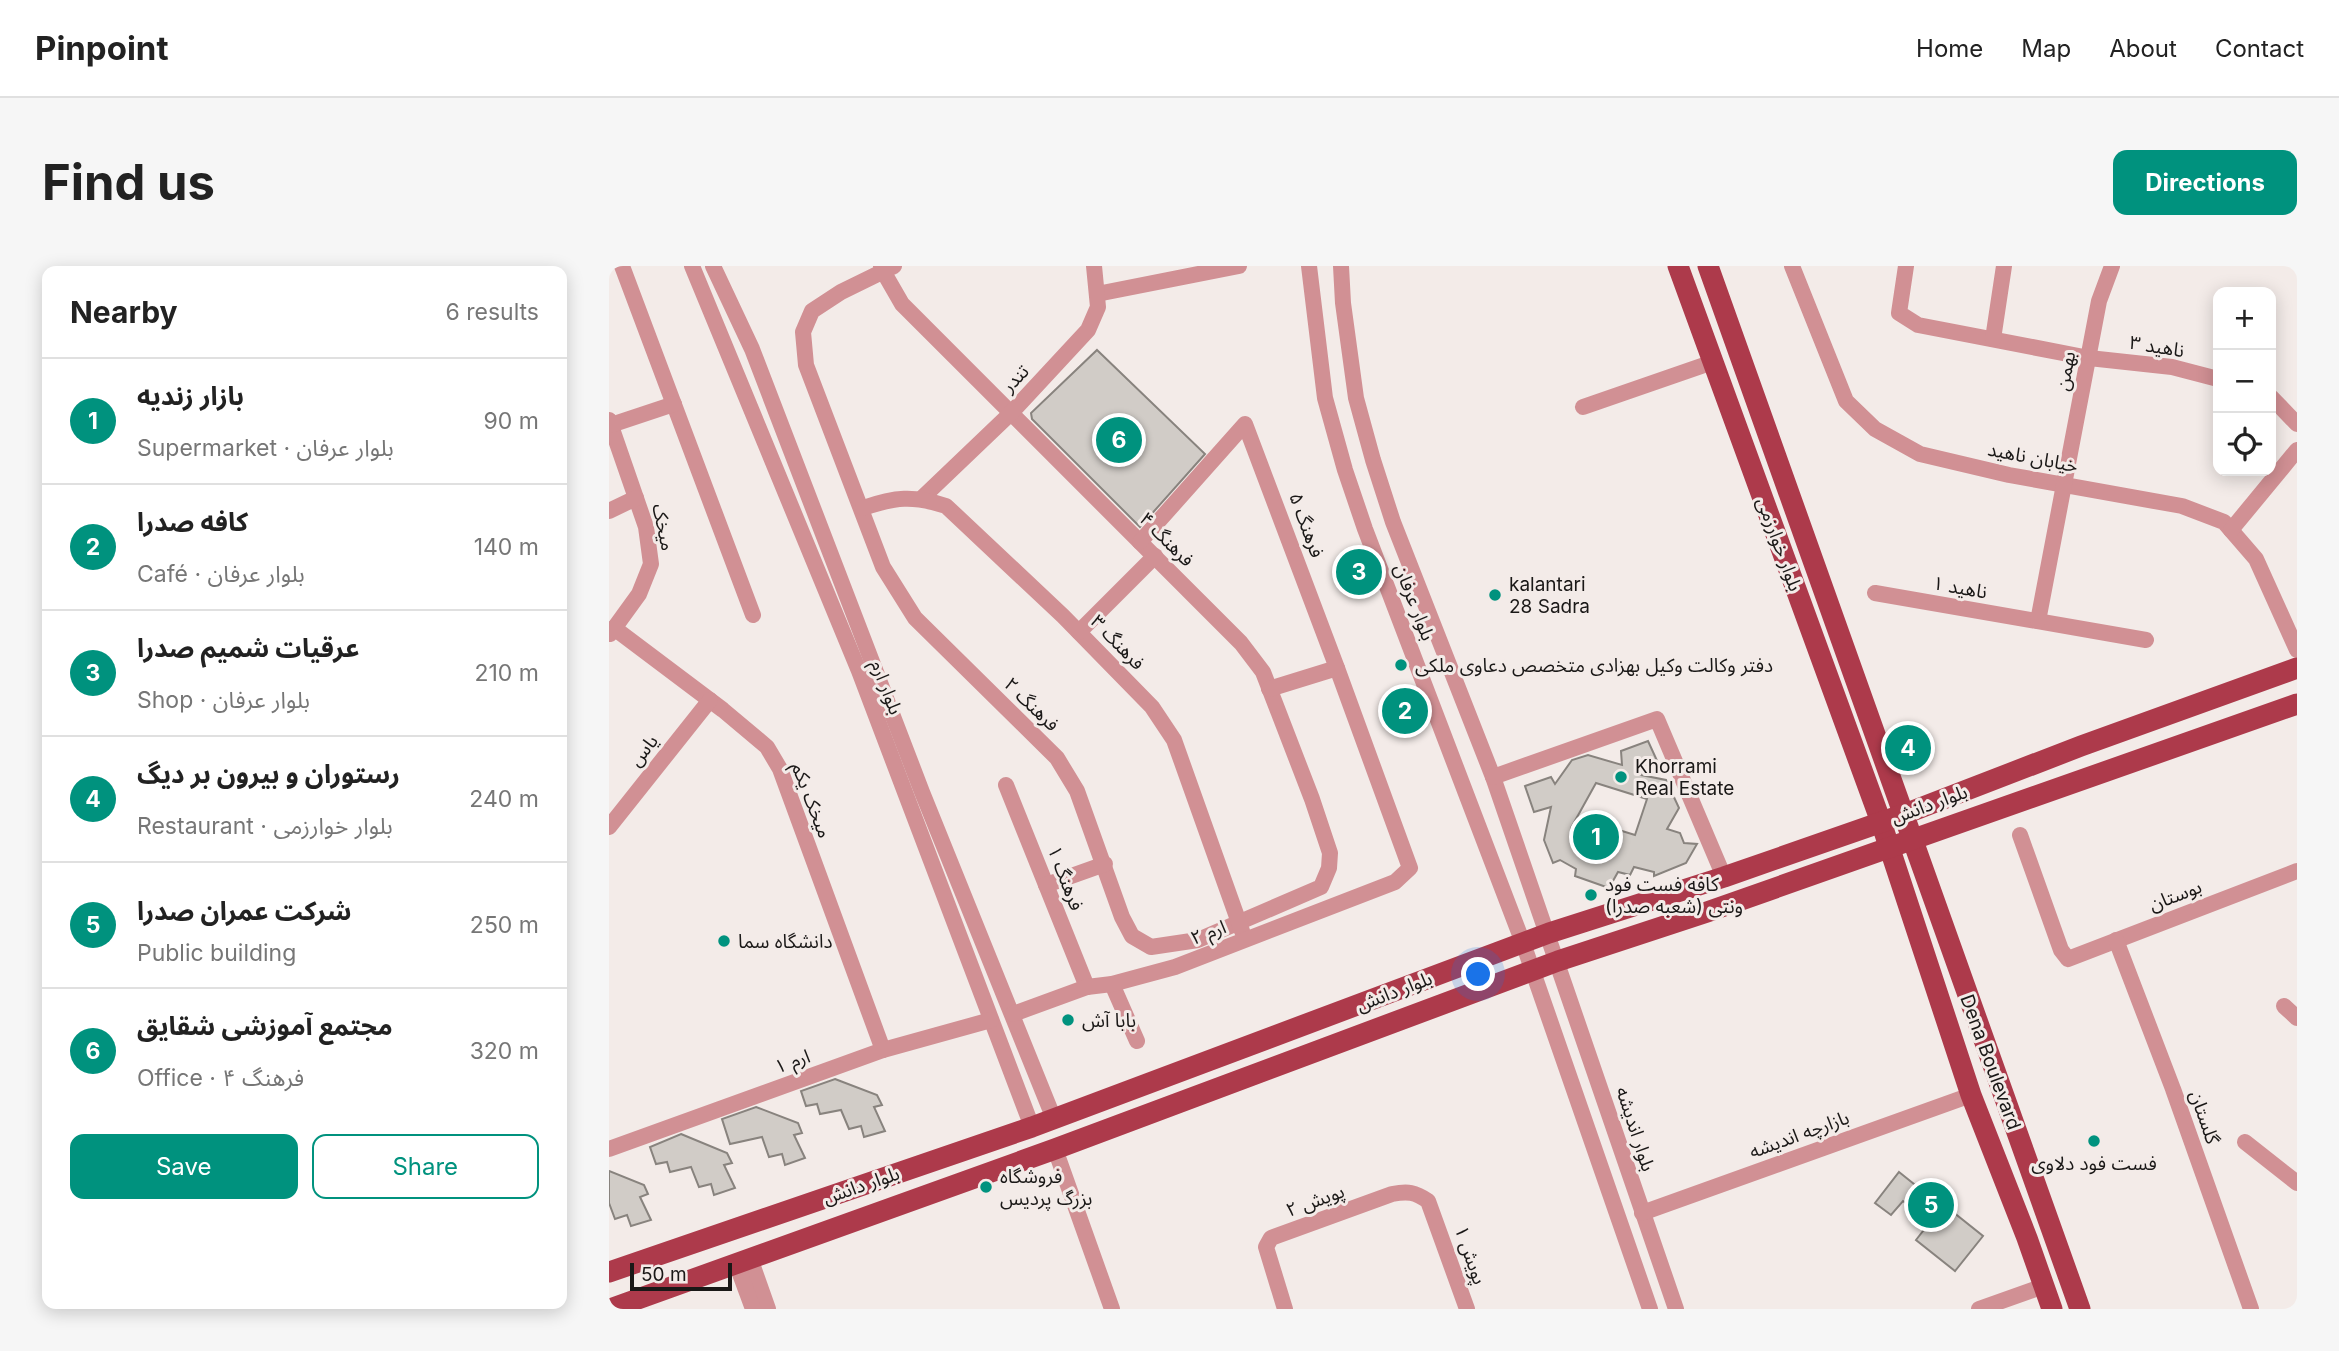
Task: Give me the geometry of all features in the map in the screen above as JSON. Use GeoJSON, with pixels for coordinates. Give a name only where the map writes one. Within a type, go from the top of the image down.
{"type":"FeatureCollection","features":[{"type":"Feature","properties":{"kind":"main road","name":"بلوار خوارزمی"},"geometry":{"type":"LineString","coordinates":[[1678,266],[1881,822]]}},
{"type":"Feature","properties":{"kind":"main road","name":"بلوار خوارزمی"},"geometry":{"type":"LineString","coordinates":[[1708,266],[1902,815]]}},
{"type":"Feature","properties":{"kind":"main road","name":"بلوار دانش"},"geometry":{"type":"LineString","coordinates":[[609,1272],[1032,1127],[1549,933],[1724,877],[1902,815],[2081,746],[2297,668]]}},
{"type":"Feature","properties":{"kind":"main road","name":"بلوار دانش"},"geometry":{"type":"LineString","coordinates":[[610,1309],[1055,1149],[1558,961],[1707,912],[2297,704]]}},
{"type":"Feature","properties":{"kind":"main road","name":"Dena Boulevard"},"geometry":{"type":"LineString","coordinates":[[1902,815],[2080,1309]]}},
{"type":"Feature","properties":{"kind":"main road","name":"Dena Boulevard"},"geometry":{"type":"LineString","coordinates":[[1881,822],[1971,1095],[2052,1309]]}},
{"type":"Feature","properties":{"kind":"street"},"geometry":{"type":"LineString","coordinates":[[622,266],[753,615]]}},
{"type":"Feature","properties":{"kind":"street","name":"بلوار ارم"},"geometry":{"type":"LineString","coordinates":[[692,266],[859,671],[1032,1127]]}},
{"type":"Feature","properties":{"kind":"street","name":"بلوار ارم"},"geometry":{"type":"LineString","coordinates":[[713,266],[752,349],[922,792],[1054,1119]]}},
{"type":"Feature","properties":{"kind":"street","name":"تندر"},"geometry":{"type":"LineString","coordinates":[[922,498],[1010,413],[1088,330],[1098,307],[1094,266]]}},
{"type":"Feature","properties":{"kind":"street"},"geometry":{"type":"LineString","coordinates":[[1097,294],[1238,266]]}},
{"type":"Feature","properties":{"kind":"street","name":"بلوار عرفان"},"geometry":{"type":"LineString","coordinates":[[1309,266],[1325,398],[1345,470],[1533,971]]}},
{"type":"Feature","properties":{"kind":"street","name":"بلوار عرفان"},"geometry":{"type":"LineString","coordinates":[[1341,266],[1343,303],[1356,398],[1392,522],[1493,778],[1549,933]]}},
{"type":"Feature","properties":{"kind":"street","name":"خیابان ناهید"},"geometry":{"type":"LineString","coordinates":[[1792,266],[1846,401],[1875,429],[1920,454],[2009,475],[2182,506],[2224,522],[2256,559],[2297,650]]}},
{"type":"Feature","properties":{"kind":"street","name":"ناهید ۳"},"geometry":{"type":"LineString","coordinates":[[1906,266],[1899,313],[1919,325],[2089,358],[2172,367],[2213,378]]}},
{"type":"Feature","properties":{"kind":"street"},"geometry":{"type":"LineString","coordinates":[[1993,339],[2004,266]]}},
{"type":"Feature","properties":{"kind":"street","name":"بهمن"},"geometry":{"type":"LineString","coordinates":[[2066,485],[2099,301],[2112,266]]}},
{"type":"Feature","properties":{"kind":"street","name":"فرهنگ ۲"},"geometry":{"type":"LineString","coordinates":[[886,268],[812,311],[803,332],[806,365],[863,508],[883,567],[915,618],[1057,758],[1077,791],[1132,936],[1151,947],[1198,940],[1321,887]]}},
{"type":"Feature","properties":{"kind":"street","name":"فرهنگ ۴"},"geometry":{"type":"LineString","coordinates":[[886,268],[902,304],[1241,643],[1263,672],[1330,853],[1329,868],[1321,887]]}},
{"type":"Feature","properties":{"kind":"street"},"geometry":{"type":"LineString","coordinates":[[1583,407],[1713,362]]}},
{"type":"Feature","properties":{"kind":"street"},"geometry":{"type":"LineString","coordinates":[[2276,402],[2297,424]]}},
{"type":"Feature","properties":{"kind":"street"},"geometry":{"type":"LineString","coordinates":[[610,423],[674,404]]}},
{"type":"Feature","properties":{"kind":"street","name":"میخک"},"geometry":{"type":"LineString","coordinates":[[610,423],[646,527],[650,564],[639,594],[612,632]]}},
{"type":"Feature","properties":{"kind":"street","name":"فرهنگ ۵"},"geometry":{"type":"LineString","coordinates":[[1140,542],[1245,424],[1338,668],[1410,868]]}},
{"type":"Feature","properties":{"kind":"street"},"geometry":{"type":"LineString","coordinates":[[2231,530],[2297,450]]}},
{"type":"Feature","properties":{"kind":"street"},"geometry":{"type":"LineString","coordinates":[[2038,621],[2066,485]]}},
{"type":"Feature","properties":{"kind":"street"},"geometry":{"type":"LineString","coordinates":[[609,511],[636,498]]}},
{"type":"Feature","properties":{"kind":"street","name":"فرهنگ ۳"},"geometry":{"type":"LineString","coordinates":[[863,508],[890,499],[922,498],[946,506],[1079,632],[1152,707],[1174,740],[1245,940]]}},
{"type":"Feature","properties":{"kind":"street"},"geometry":{"type":"LineString","coordinates":[[806,543],[824,534]]}},
{"type":"Feature","properties":{"kind":"street"},"geometry":{"type":"LineString","coordinates":[[1079,632],[1155,556]]}},
{"type":"Feature","properties":{"kind":"street","name":"ناهید ۱"},"geometry":{"type":"LineString","coordinates":[[1875,593],[2147,640]]}},
{"type":"Feature","properties":{"kind":"street","name":"میخک یکم"},"geometry":{"type":"LineString","coordinates":[[612,632],[710,700],[767,747],[781,769],[883,1050]]}},
{"type":"Feature","properties":{"kind":"street"},"geometry":{"type":"LineString","coordinates":[[1269,689],[1338,668]]}},
{"type":"Feature","properties":{"kind":"street","name":"یاس"},"geometry":{"type":"LineString","coordinates":[[609,827],[710,700]]}},
{"type":"Feature","properties":{"kind":"street"},"geometry":{"type":"LineString","coordinates":[[1493,778],[1657,719],[1724,877]]}},
{"type":"Feature","properties":{"kind":"street","name":"فرهنگ ۱"},"geometry":{"type":"LineString","coordinates":[[1006,785],[1087,987]]}},
{"type":"Feature","properties":{"kind":"street","name":"بوستان"},"geometry":{"type":"LineString","coordinates":[[2020,835],[2061,950],[2068,959],[2297,871]]}},
{"type":"Feature","properties":{"kind":"street"},"geometry":{"type":"LineString","coordinates":[[1046,885],[1105,864]]}},
{"type":"Feature","properties":{"kind":"street","name":"ارم ۲"},"geometry":{"type":"LineString","coordinates":[[1013,1014],[1087,987],[1112,984],[1175,967],[1395,881],[1410,868]]}},
{"type":"Feature","properties":{"kind":"street","name":"بلوار اندیشه"},"geometry":{"type":"LineString","coordinates":[[1549,933],[1641,1213],[1677,1309]]}},
{"type":"Feature","properties":{"kind":"street","name":"گلستان"},"geometry":{"type":"LineString","coordinates":[[2116,940],[2173,1089],[2251,1309]]}},
{"type":"Feature","properties":{"kind":"street"},"geometry":{"type":"LineString","coordinates":[[1533,971],[1650,1309]]}},
{"type":"Feature","properties":{"kind":"street"},"geometry":{"type":"LineString","coordinates":[[1112,984],[1137,1041]]}},
{"type":"Feature","properties":{"kind":"street"},"geometry":{"type":"LineString","coordinates":[[2284,1006],[2297,1018]]}},
{"type":"Feature","properties":{"kind":"street","name":"ارم ۱"},"geometry":{"type":"LineString","coordinates":[[609,1149],[883,1050],[991,1020]]}},
{"type":"Feature","properties":{"kind":"street"},"geometry":{"type":"LineString","coordinates":[[1018,1089],[1025,1098],[1031,1098],[1037,1095],[1040,1084]]}},
{"type":"Feature","properties":{"kind":"street","name":"بازارچه اندیشه"},"geometry":{"type":"LineString","coordinates":[[1641,1213],[1971,1095]]}},
{"type":"Feature","properties":{"kind":"street"},"geometry":{"type":"LineString","coordinates":[[2245,1142],[2297,1183]]}},
{"type":"Feature","properties":{"kind":"street"},"geometry":{"type":"LineString","coordinates":[[1055,1149],[1112,1309]]}},
{"type":"Feature","properties":{"kind":"street","name":"پویش ۲"},"geometry":{"type":"LineString","coordinates":[[1285,1309],[1266,1247],[1271,1238],[1407,1191],[1428,1201],[1434,1216]]}},
{"type":"Feature","properties":{"kind":"street","name":"پویش ۱"},"geometry":{"type":"LineString","coordinates":[[1434,1216],[1467,1309]]}},
{"type":"Feature","properties":{"kind":"street"},"geometry":{"type":"LineString","coordinates":[[743,1261],[753,1309]]}},
{"type":"Feature","properties":{"kind":"street"},"geometry":{"type":"LineString","coordinates":[[743,1261],[768,1309]]}},
{"type":"Feature","properties":{"kind":"street"},"geometry":{"type":"LineString","coordinates":[[1979,1309],[2044,1286]]}},
{"type":"Feature","properties":{"kind":"building"},"geometry":{"type":"Polygon","coordinates":[[[1097,350],[1205,454],[1140,527],[1032,419],[1031,413],[1097,350]]]}},
{"type":"Feature","properties":{"kind":"building"},"geometry":{"type":"Polygon","coordinates":[[[1648,741],[1659,765],[1641,775],[1666,780],[1679,808],[1667,829],[1680,833],[1684,843],[1697,844],[1686,863],[1654,876],[1654,872],[1634,867],[1630,875],[1618,872],[1609,888],[1575,876],[1576,869],[1560,860],[1553,863],[1544,840],[1551,807],[1534,812],[1525,786],[1551,777],[1555,784],[1572,760],[1588,755],[1622,765],[1621,751],[1648,741]],[[1596,783],[1571,828],[1572,842],[1595,853],[1609,827],[1635,835],[1647,799],[1596,783]]]}},
{"type":"Feature","properties":{"kind":"building"},"geometry":{"type":"Polygon","coordinates":[[[835,1079],[877,1095],[882,1105],[874,1107],[885,1131],[864,1137],[861,1126],[849,1129],[841,1110],[820,1114],[817,1104],[806,1106],[801,1091],[835,1079]]]}},
{"type":"Feature","properties":{"kind":"building"},"geometry":{"type":"Polygon","coordinates":[[[756,1107],[798,1123],[802,1133],[794,1135],[805,1158],[785,1165],[782,1154],[769,1157],[762,1137],[730,1144],[722,1119],[756,1107]]]}},
{"type":"Feature","properties":{"kind":"building"},"geometry":{"type":"Polygon","coordinates":[[[681,1134],[727,1153],[732,1163],[724,1165],[735,1188],[714,1195],[711,1184],[699,1187],[691,1167],[670,1172],[667,1162],[656,1164],[650,1147],[681,1134]]]}},
{"type":"Feature","properties":{"kind":"building"},"geometry":{"type":"Polygon","coordinates":[[[609,1171],[644,1185],[648,1194],[640,1197],[651,1220],[631,1226],[627,1215],[615,1219],[609,1203],[609,1171]]]}},
{"type":"Feature","properties":{"kind":"building"},"geometry":{"type":"Polygon","coordinates":[[[1899,1172],[1929,1196],[1935,1188],[1952,1202],[1948,1208],[1983,1236],[1955,1271],[1916,1240],[1930,1222],[1903,1201],[1891,1215],[1875,1203],[1899,1172]]]}},
{"type":"Feature","properties":{"kind":"place","name":"مجتمع آموزشی شقایق"},"geometry":{"type":"Point","coordinates":[1119,440]}},
{"type":"Feature","properties":{"kind":"place","name":"عرقیات شمیم صدرا"},"geometry":{"type":"Point","coordinates":[1359,572]}},
{"type":"Feature","properties":{"kind":"place","name":"kalantari 28 Sadra"},"geometry":{"type":"Point","coordinates":[1495,595]}},
{"type":"Feature","properties":{"kind":"place","name":"دفتر وکالت وکیل بهزادی متخصص دعاوی ملکی"},"geometry":{"type":"Point","coordinates":[1401,665]}},
{"type":"Feature","properties":{"kind":"place","name":"کافه صدرا"},"geometry":{"type":"Point","coordinates":[1405,711]}},
{"type":"Feature","properties":{"kind":"place","name":"رستوران و بیرون بر دیگ"},"geometry":{"type":"Point","coordinates":[1908,748]}},
{"type":"Feature","properties":{"kind":"place","name":"Khorrami Real Estate"},"geometry":{"type":"Point","coordinates":[1621,777]}},
{"type":"Feature","properties":{"kind":"place","name":"بازار زندیه"},"geometry":{"type":"Point","coordinates":[1596,837]}},
{"type":"Feature","properties":{"kind":"place","name":"کافه فست فود ونتی (شعبه صدرا)"},"geometry":{"type":"Point","coordinates":[1591,895]}},
{"type":"Feature","properties":{"kind":"place","name":"دانشگاه سما"},"geometry":{"type":"Point","coordinates":[724,941]}},
{"type":"Feature","properties":{"kind":"place","name":"بابا آش"},"geometry":{"type":"Point","coordinates":[1068,1020]}},
{"type":"Feature","properties":{"kind":"place","name":"فست فود دلاوی"},"geometry":{"type":"Point","coordinates":[2094,1141]}},
{"type":"Feature","properties":{"kind":"place","name":"فروشگاه بزرگ پردیس"},"geometry":{"type":"Point","coordinates":[986,1187]}},
{"type":"Feature","properties":{"kind":"place","name":"شرکت عمران صدرا"},"geometry":{"type":"Point","coordinates":[1931,1205]}}]}
